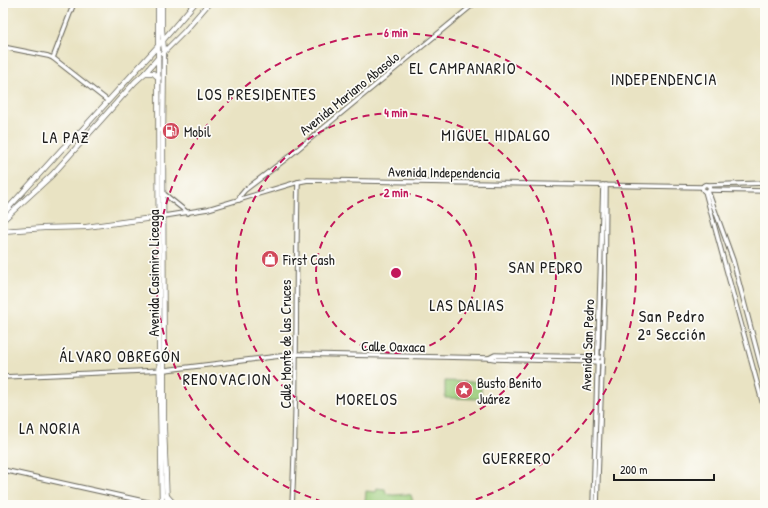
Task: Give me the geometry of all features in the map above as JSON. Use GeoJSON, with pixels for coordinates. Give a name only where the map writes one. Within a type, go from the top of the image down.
{"type":"FeatureCollection","features":[{"type":"Feature","properties":{"kind":"main road","name":"Avenida Casimiro Liceaga"},"geometry":{"type":"LineString","coordinates":[[158,3],[159,190],[161,217],[162,505]]}},
{"type":"Feature","properties":{"kind":"main road","name":"Avenida Casimiro Liceaga"},"geometry":{"type":"LineString","coordinates":[[161,217],[164,194],[164,52],[162,3]]}},
{"type":"Feature","properties":{"kind":"main road"},"geometry":{"type":"LineString","coordinates":[[3,214],[163,41],[195,3]]}},
{"type":"Feature","properties":{"kind":"main road"},"geometry":{"type":"LineString","coordinates":[[3,220],[52,175],[135,82],[185,31],[208,3]]}},
{"type":"Feature","properties":{"kind":"main road"},"geometry":{"type":"LineString","coordinates":[[162,30],[173,30]]}},
{"type":"Feature","properties":{"kind":"main road"},"geometry":{"type":"LineString","coordinates":[[145,73],[153,73],[159,78]]}},
{"type":"Feature","properties":{"kind":"main road","name":"Avenida Independencia"},"geometry":{"type":"LineString","coordinates":[[3,231],[86,227],[161,217]]}},
{"type":"Feature","properties":{"kind":"main road","name":"Avenida Casimiro Liceaga"},"geometry":{"type":"LineString","coordinates":[[162,370],[167,505]]}},
{"type":"Feature","properties":{"kind":"main road"},"geometry":{"type":"LineString","coordinates":[[166,495],[175,505]]}},
{"type":"Feature","properties":{"kind":"street"},"geometry":{"type":"LineString","coordinates":[[53,58],[74,3]]}},
{"type":"Feature","properties":{"kind":"street","name":"Avenida Mariano Abasolo"},"geometry":{"type":"LineString","coordinates":[[239,200],[245,190],[299,149],[475,3]]}},
{"type":"Feature","properties":{"kind":"street"},"geometry":{"type":"LineString","coordinates":[[3,47],[53,58],[108,101]]}},
{"type":"Feature","properties":{"kind":"street","name":"Avenida Independencia"},"geometry":{"type":"LineString","coordinates":[[161,217],[189,213],[308,180],[702,187],[708,185]]}},
{"type":"Feature","properties":{"kind":"street","name":"Calle Monte de las Cruces"},"geometry":{"type":"LineString","coordinates":[[292,505],[297,354],[296,287],[298,182]]}},
{"type":"Feature","properties":{"kind":"street"},"geometry":{"type":"LineString","coordinates":[[765,183],[708,185],[707,191],[765,411]]}},
{"type":"Feature","properties":{"kind":"street"},"geometry":{"type":"LineString","coordinates":[[740,184],[740,191]]}},
{"type":"Feature","properties":{"kind":"street","name":"Avenida San Pedro"},"geometry":{"type":"LineString","coordinates":[[593,505],[605,270],[605,185]]}},
{"type":"Feature","properties":{"kind":"street"},"geometry":{"type":"LineString","coordinates":[[702,187],[703,190],[707,191],[765,191]]}},
{"type":"Feature","properties":{"kind":"street"},"geometry":{"type":"LineString","coordinates":[[159,190],[189,213]]}},
{"type":"Feature","properties":{"kind":"street"},"geometry":{"type":"LineString","coordinates":[[707,191],[733,260],[765,382]]}},
{"type":"Feature","properties":{"kind":"street"},"geometry":{"type":"LineString","coordinates":[[729,279],[737,277]]}},
{"type":"Feature","properties":{"kind":"street","name":"Calle Oaxaca"},"geometry":{"type":"LineString","coordinates":[[3,377],[162,370],[297,354],[489,358],[495,355],[530,358],[600,359]]}},
{"type":"Feature","properties":{"kind":"street","name":"Avenida San Pedro"},"geometry":{"type":"LineString","coordinates":[[597,505],[600,359]]}},
{"type":"Feature","properties":{"kind":"street"},"geometry":{"type":"LineString","coordinates":[[3,470],[151,504],[162,505]]}},
{"type":"Feature","properties":{"kind":"green space"},"geometry":{"type":"Polygon","coordinates":[[[445,381],[481,382],[481,399],[445,398],[445,381]]]}},
{"type":"Feature","properties":{"kind":"green space"},"geometry":{"type":"Polygon","coordinates":[[[377,488],[385,489],[386,493],[389,494],[411,495],[414,505],[377,505],[365,503],[366,491],[376,492],[377,488]]]}},
{"type":"Feature","properties":{"kind":"place","name":"Mobil"},"geometry":{"type":"Point","coordinates":[171,131]}},
{"type":"Feature","properties":{"kind":"place","name":"First Cash"},"geometry":{"type":"Point","coordinates":[270,259]}},
{"type":"Feature","properties":{"kind":"place","name":"Busto Benito Juárez"},"geometry":{"type":"Point","coordinates":[464,390]}},
{"type":"Feature","properties":{"kind":"district","name":"EL CAMPANARIO"},"geometry":{"type":"Point","coordinates":[463,68]}},
{"type":"Feature","properties":{"kind":"district","name":"INDEPENDENCIA"},"geometry":{"type":"Point","coordinates":[664,79]}},
{"type":"Feature","properties":{"kind":"district","name":"LOS PRESIDENTES"},"geometry":{"type":"Point","coordinates":[257,94]}},
{"type":"Feature","properties":{"kind":"district","name":"MIGUEL HIDALGO"},"geometry":{"type":"Point","coordinates":[496,135]}},
{"type":"Feature","properties":{"kind":"district","name":"LA PAZ"},"geometry":{"type":"Point","coordinates":[66,137]}},
{"type":"Feature","properties":{"kind":"district","name":"SAN PEDRO"},"geometry":{"type":"Point","coordinates":[546,267]}},
{"type":"Feature","properties":{"kind":"district","name":"LAS DALIAS"},"geometry":{"type":"Point","coordinates":[467,305]}},
{"type":"Feature","properties":{"kind":"district","name":"San Pedro 2ª Sección"},"geometry":{"type":"Point","coordinates":[672,325]}},
{"type":"Feature","properties":{"kind":"district","name":"ÁLVARO OBREGÓN"},"geometry":{"type":"Point","coordinates":[120,356]}},
{"type":"Feature","properties":{"kind":"district","name":"RENOVACION"},"geometry":{"type":"Point","coordinates":[227,379]}},
{"type":"Feature","properties":{"kind":"district","name":"MORELOS"},"geometry":{"type":"Point","coordinates":[367,399]}},
{"type":"Feature","properties":{"kind":"district","name":"LA NORIA"},"geometry":{"type":"Point","coordinates":[50,428]}},
{"type":"Feature","properties":{"kind":"district","name":"GUERRERO"},"geometry":{"type":"Point","coordinates":[517,458]}}]}
